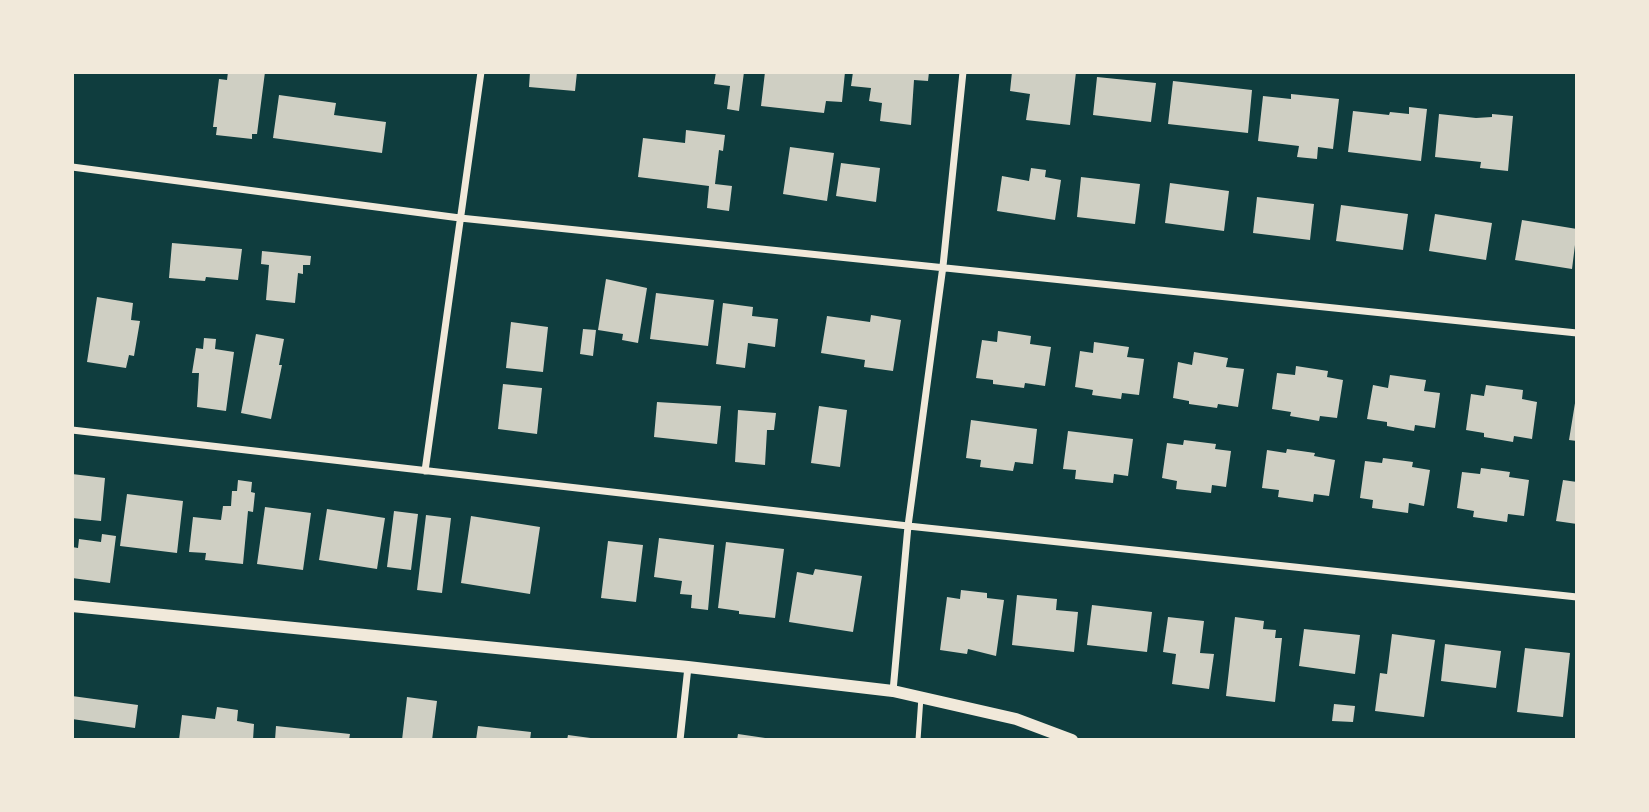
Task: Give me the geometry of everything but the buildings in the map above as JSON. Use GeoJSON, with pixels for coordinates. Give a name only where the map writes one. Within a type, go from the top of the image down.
{"type":"FeatureCollection","features":[{"type":"Feature","properties":{"kind":"street"},"geometry":{"type":"LineString","coordinates":[[425,471],[481,72]]}},
{"type":"Feature","properties":{"kind":"street"},"geometry":{"type":"LineString","coordinates":[[893,691],[908,526],[943,266],[963,72]]}},
{"type":"Feature","properties":{"kind":"street"},"geometry":{"type":"LineString","coordinates":[[72,167],[460,218],[1577,333]]}},
{"type":"Feature","properties":{"kind":"street"},"geometry":{"type":"LineString","coordinates":[[72,430],[908,526],[1577,597]]}},
{"type":"Feature","properties":{"kind":"street"},"geometry":{"type":"LineString","coordinates":[[72,606],[688,667],[893,691],[1016,719],[1072,740]]}},
{"type":"Feature","properties":{"kind":"street"},"geometry":{"type":"LineString","coordinates":[[680,740],[688,667]]}},
{"type":"Feature","properties":{"kind":"lane"},"geometry":{"type":"LineString","coordinates":[[918,740],[921,697]]}}]}
